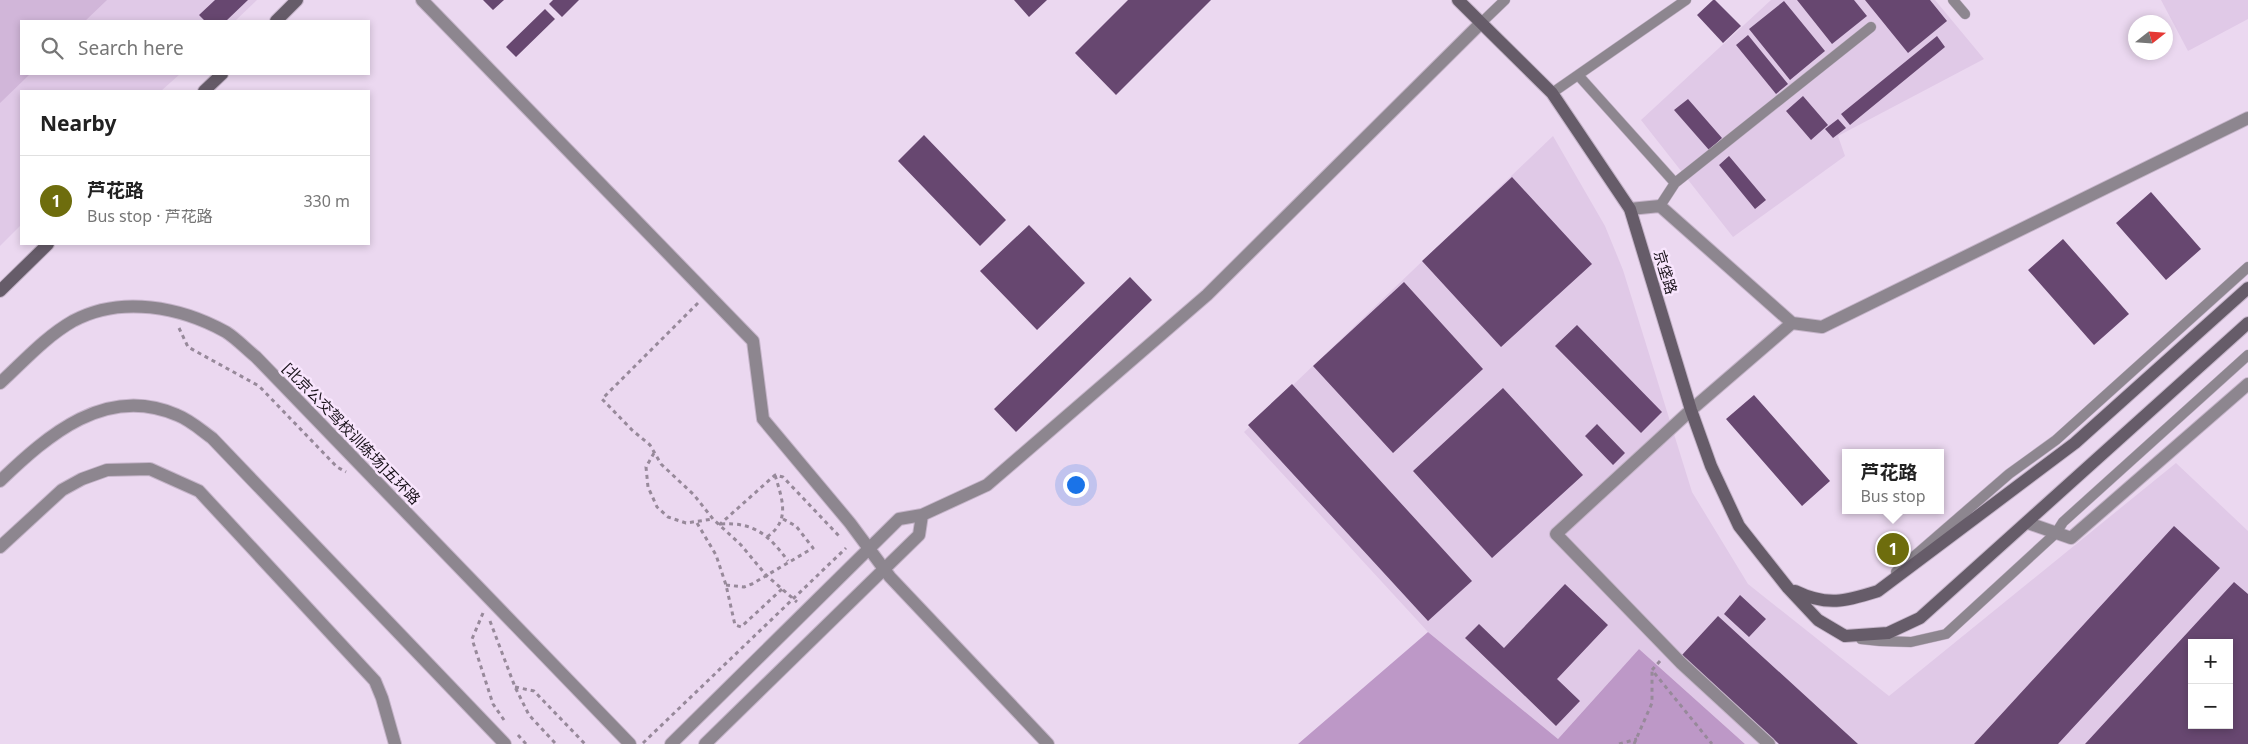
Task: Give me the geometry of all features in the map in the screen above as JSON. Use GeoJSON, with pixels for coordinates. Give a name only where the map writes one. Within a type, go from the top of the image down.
{"type":"FeatureCollection","features":[{"type":"Feature","properties":{"kind":"main road"},"geometry":{"type":"LineString","coordinates":[[277,20],[297,0]]}},
{"type":"Feature","properties":{"kind":"main road","name":"京垡路"},"geometry":{"type":"LineString","coordinates":[[1458,0],[1552,93],[1630,209],[1691,410],[1711,466],[1740,526],[1788,588],[1818,620],[1845,636]]}},
{"type":"Feature","properties":{"kind":"main road"},"geometry":{"type":"LineString","coordinates":[[205,90],[221,75]]}},
{"type":"Feature","properties":{"kind":"main road"},"geometry":{"type":"LineString","coordinates":[[0,291],[47,245]]}},
{"type":"Feature","properties":{"kind":"main road"},"geometry":{"type":"LineString","coordinates":[[1788,588],[1811,599],[1827,602],[1842,602],[1878,591],[2075,443],[2248,288]]}},
{"type":"Feature","properties":{"kind":"main road"},"geometry":{"type":"LineString","coordinates":[[1845,636],[1888,633],[1920,618],[2028,523],[2248,323]]}},
{"type":"Feature","properties":{"kind":"street"},"geometry":{"type":"LineString","coordinates":[[422,0],[753,341],[763,419],[859,536],[884,570],[1048,744]]}},
{"type":"Feature","properties":{"kind":"street"},"geometry":{"type":"LineString","coordinates":[[671,744],[899,519],[922,515],[988,485],[1207,295],[1481,23]]}},
{"type":"Feature","properties":{"kind":"street"},"geometry":{"type":"LineString","coordinates":[[1630,209],[1660,206],[1792,323],[1822,327],[2248,118]]}},
{"type":"Feature","properties":{"kind":"street","name":"[北京公交驾校训练场]五环路"},"geometry":{"type":"LineString","coordinates":[[0,383],[53,335],[73,321],[92,313],[114,308],[140,306],[171,310],[203,320],[228,334],[256,356],[630,744]]}},
{"type":"Feature","properties":{"kind":"street"},"geometry":{"type":"LineString","coordinates":[[1769,744],[1668,650],[1556,534],[1691,410],[1792,323]]}},
{"type":"Feature","properties":{"kind":"street"},"geometry":{"type":"LineString","coordinates":[[2028,523],[2071,538],[2248,384]]}},
{"type":"Feature","properties":{"kind":"street"},"geometry":{"type":"LineString","coordinates":[[0,481],[50,435],[73,421],[100,410],[129,406],[154,408],[177,415],[212,438],[505,744]]}},
{"type":"Feature","properties":{"kind":"street"},"geometry":{"type":"LineString","coordinates":[[0,547],[62,490],[107,470],[150,469],[199,491],[374,681],[382,698],[396,744]]}},
{"type":"Feature","properties":{"kind":"street"},"geometry":{"type":"LineString","coordinates":[[706,744],[919,535],[922,515]]}},
{"type":"Feature","properties":{"kind":"lane"},"geometry":{"type":"LineString","coordinates":[[1481,23],[1505,0]]}},
{"type":"Feature","properties":{"kind":"lane"},"geometry":{"type":"LineString","coordinates":[[1552,93],[1686,0]]}},
{"type":"Feature","properties":{"kind":"lane"},"geometry":{"type":"LineString","coordinates":[[1953,0],[1965,14]]}},
{"type":"Feature","properties":{"kind":"lane"},"geometry":{"type":"LineString","coordinates":[[1660,206],[1675,183],[1871,27]]}},
{"type":"Feature","properties":{"kind":"lane"},"geometry":{"type":"LineString","coordinates":[[1578,75],[1675,183]]}},
{"type":"Feature","properties":{"kind":"lane"},"geometry":{"type":"LineString","coordinates":[[1878,591],[1905,562],[1994,487],[2056,440],[2248,267]]}},
{"type":"Feature","properties":{"kind":"lane"},"geometry":{"type":"LineString","coordinates":[[1845,636],[1880,641],[1911,642],[1946,634],[2056,533],[2063,522],[2248,355]]}},
{"type":"Feature","properties":{"kind":"path"},"geometry":{"type":"LineString","coordinates":[[707,294],[602,398],[632,430],[650,445],[661,464],[694,495],[713,519],[766,575],[806,611]]}},
{"type":"Feature","properties":{"kind":"path"},"geometry":{"type":"LineString","coordinates":[[171,310],[188,347],[259,386],[337,467],[349,474]]}},
{"type":"Feature","properties":{"kind":"path"},"geometry":{"type":"LineString","coordinates":[[654,453],[646,468],[648,487],[657,507],[668,517],[686,523],[697,523],[713,519]]}},
{"type":"Feature","properties":{"kind":"path"},"geometry":{"type":"LineString","coordinates":[[719,525],[775,475]]}},
{"type":"Feature","properties":{"kind":"path"},"geometry":{"type":"LineString","coordinates":[[768,537],[776,531],[783,519],[782,496],[775,475]]}},
{"type":"Feature","properties":{"kind":"path"},"geometry":{"type":"LineString","coordinates":[[775,475],[783,477],[842,539]]}},
{"type":"Feature","properties":{"kind":"path"},"geometry":{"type":"LineString","coordinates":[[726,584],[744,587],[813,548],[796,526],[783,519]]}},
{"type":"Feature","properties":{"kind":"path"},"geometry":{"type":"LineString","coordinates":[[697,523],[716,555],[726,584],[735,625],[742,627],[782,589]]}},
{"type":"Feature","properties":{"kind":"path"},"geometry":{"type":"LineString","coordinates":[[719,525],[735,523],[750,526],[768,537],[788,561]]}},
{"type":"Feature","properties":{"kind":"path"},"geometry":{"type":"LineString","coordinates":[[642,744],[859,536]]}},
{"type":"Feature","properties":{"kind":"path"},"geometry":{"type":"LineString","coordinates":[[506,723],[493,704],[472,639],[485,608],[515,687],[529,715],[556,744]]}},
{"type":"Feature","properties":{"kind":"path"},"geometry":{"type":"LineString","coordinates":[[1634,744],[1652,703],[1652,670],[1668,650]]}},
{"type":"Feature","properties":{"kind":"path"},"geometry":{"type":"LineString","coordinates":[[1652,670],[1712,744]]}},
{"type":"Feature","properties":{"kind":"path"},"geometry":{"type":"LineString","coordinates":[[515,687],[534,691],[585,744]]}},
{"type":"Feature","properties":{"kind":"path"},"geometry":{"type":"LineString","coordinates":[[512,730],[526,744]]}},
{"type":"Feature","properties":{"kind":"path"},"geometry":{"type":"LineString","coordinates":[[1618,744],[1636,739]]}},
{"type":"Feature","properties":{"kind":"shaded area"},"geometry":{"type":"Polygon","coordinates":[[[0,0],[257,0],[236,20],[20,20],[20,75],[179,75],[162,90],[20,90],[20,226],[0,246],[0,0]]]}},
{"type":"Feature","properties":{"kind":"shaded area"},"geometry":{"type":"Polygon","coordinates":[[[0,0],[107,0],[86,20],[20,20],[20,75],[29,75],[0,103],[0,0]]]}},
{"type":"Feature","properties":{"kind":"shaded area"},"geometry":{"type":"Polygon","coordinates":[[[1771,0],[1935,0],[1984,59],[1838,136],[1845,156],[1733,237],[1641,120],[1771,0]]]}},
{"type":"Feature","properties":{"kind":"shaded area"},"geometry":{"type":"Polygon","coordinates":[[[2161,0],[2248,0],[2248,19],[2188,51],[2173,23],[2173,15],[2169,15],[2161,0]]]}},
{"type":"Feature","properties":{"kind":"shaded area"},"geometry":{"type":"Polygon","coordinates":[[[1553,136],[1605,226],[1623,270],[1692,492],[1748,584],[1889,696],[2176,463],[2248,531],[2248,744],[1745,744],[1639,649],[1558,739],[1428,632],[1244,432],[1553,136]]]}},
{"type":"Feature","properties":{"kind":"shaded area"},"geometry":{"type":"Polygon","coordinates":[[[1428,632],[1558,739],[1639,649],[1745,744],[1298,744],[1428,632]]]}},
{"type":"Feature","properties":{"kind":"building"},"geometry":{"type":"Polygon","coordinates":[[[215,0],[248,0],[227,20],[204,20],[199,15],[215,0]]]}},
{"type":"Feature","properties":{"kind":"building"},"geometry":{"type":"Polygon","coordinates":[[[483,0],[504,0],[493,10],[483,0]]]}},
{"type":"Feature","properties":{"kind":"building"},"geometry":{"type":"Polygon","coordinates":[[[553,0],[579,0],[562,17],[549,4],[553,0]]]}},
{"type":"Feature","properties":{"kind":"building"},"geometry":{"type":"Polygon","coordinates":[[[1014,0],[1047,0],[1029,17],[1014,0]]]}},
{"type":"Feature","properties":{"kind":"building"},"geometry":{"type":"Polygon","coordinates":[[[1128,0],[1211,0],[1116,95],[1075,53],[1128,0]]]}},
{"type":"Feature","properties":{"kind":"building"},"geometry":{"type":"Polygon","coordinates":[[[1713,0],[1741,26],[1723,43],[1697,15],[1713,0]]]}},
{"type":"Feature","properties":{"kind":"building"},"geometry":{"type":"Polygon","coordinates":[[[1797,0],[1854,0],[1867,16],[1832,44],[1797,0]]]}},
{"type":"Feature","properties":{"kind":"building"},"geometry":{"type":"Polygon","coordinates":[[[1865,0],[1930,0],[1947,21],[1908,53],[1865,0]]]}},
{"type":"Feature","properties":{"kind":"building"},"geometry":{"type":"Polygon","coordinates":[[[1784,1],[1825,51],[1790,80],[1749,29],[1784,1]]]}},
{"type":"Feature","properties":{"kind":"building"},"geometry":{"type":"Polygon","coordinates":[[[545,9],[555,19],[516,57],[506,47],[545,9]]]}},
{"type":"Feature","properties":{"kind":"building"},"geometry":{"type":"Polygon","coordinates":[[[1748,35],[1788,84],[1776,94],[1736,45],[1748,35]]]}},
{"type":"Feature","properties":{"kind":"building"},"geometry":{"type":"Polygon","coordinates":[[[1937,36],[1945,47],[1850,125],[1841,114],[1937,36]]]}},
{"type":"Feature","properties":{"kind":"building"},"geometry":{"type":"Polygon","coordinates":[[[1803,96],[1828,125],[1811,140],[1786,111],[1803,96]]]}},
{"type":"Feature","properties":{"kind":"building"},"geometry":{"type":"Polygon","coordinates":[[[1688,99],[1722,138],[1709,150],[1674,110],[1688,99]]]}},
{"type":"Feature","properties":{"kind":"building"},"geometry":{"type":"Polygon","coordinates":[[[1838,119],[1846,128],[1833,138],[1825,129],[1838,119]]]}},
{"type":"Feature","properties":{"kind":"building"},"geometry":{"type":"Polygon","coordinates":[[[924,135],[1006,220],[980,246],[898,161],[924,135]]]}},
{"type":"Feature","properties":{"kind":"building"},"geometry":{"type":"Polygon","coordinates":[[[1729,156],[1766,200],[1755,209],[1719,165],[1729,156]]]}},
{"type":"Feature","properties":{"kind":"building"},"geometry":{"type":"Polygon","coordinates":[[[1512,177],[1592,264],[1501,347],[1422,261],[1512,177]]]}},
{"type":"Feature","properties":{"kind":"building"},"geometry":{"type":"Polygon","coordinates":[[[2151,192],[2201,249],[2166,280],[2116,223],[2151,192]]]}},
{"type":"Feature","properties":{"kind":"building"},"geometry":{"type":"Polygon","coordinates":[[[1029,225],[1085,283],[1037,330],[980,271],[1029,225]]]}},
{"type":"Feature","properties":{"kind":"building"},"geometry":{"type":"Polygon","coordinates":[[[2063,239],[2129,314],[2094,345],[2028,270],[2063,239]]]}},
{"type":"Feature","properties":{"kind":"building"},"geometry":{"type":"Polygon","coordinates":[[[1130,277],[1152,300],[1016,432],[994,409],[1130,277]]]}},
{"type":"Feature","properties":{"kind":"building"},"geometry":{"type":"Polygon","coordinates":[[[1404,282],[1483,369],[1393,453],[1313,366],[1404,282]]]}},
{"type":"Feature","properties":{"kind":"building"},"geometry":{"type":"Polygon","coordinates":[[[1577,325],[1662,412],[1641,433],[1555,346],[1577,325]]]}},
{"type":"Feature","properties":{"kind":"building"},"geometry":{"type":"Polygon","coordinates":[[[1292,384],[1472,581],[1428,621],[1248,425],[1292,384]]]}},
{"type":"Feature","properties":{"kind":"building"},"geometry":{"type":"Polygon","coordinates":[[[1503,388],[1583,475],[1492,558],[1413,471],[1503,388]]]}},
{"type":"Feature","properties":{"kind":"building"},"geometry":{"type":"Polygon","coordinates":[[[1754,395],[1830,481],[1802,506],[1726,419],[1754,395]]]}},
{"type":"Feature","properties":{"kind":"building"},"geometry":{"type":"Polygon","coordinates":[[[1597,424],[1625,453],[1613,465],[1585,436],[1597,424]]]}},
{"type":"Feature","properties":{"kind":"building"},"geometry":{"type":"Polygon","coordinates":[[[2174,526],[2220,568],[2058,744],[1974,744],[2174,526]]]}},
{"type":"Feature","properties":{"kind":"building"},"geometry":{"type":"Polygon","coordinates":[[[2234,582],[2248,594],[2248,744],[2085,744],[2234,582]]]}},
{"type":"Feature","properties":{"kind":"building"},"geometry":{"type":"Polygon","coordinates":[[[1565,584],[1608,625],[1557,679],[1580,701],[1556,726],[1465,638],[1479,624],[1504,648],[1565,584]]]}},
{"type":"Feature","properties":{"kind":"building"},"geometry":{"type":"Polygon","coordinates":[[[1740,595],[1766,619],[1749,637],[1724,614],[1740,595]]]}},
{"type":"Feature","properties":{"kind":"building"},"geometry":{"type":"Polygon","coordinates":[[[1718,616],[1858,744],[1779,744],[1682,655],[1718,616]]]}},
{"type":"Feature","properties":{"kind":"place","name":"芦花路"},"geometry":{"type":"Point","coordinates":[1893,549]}}]}
